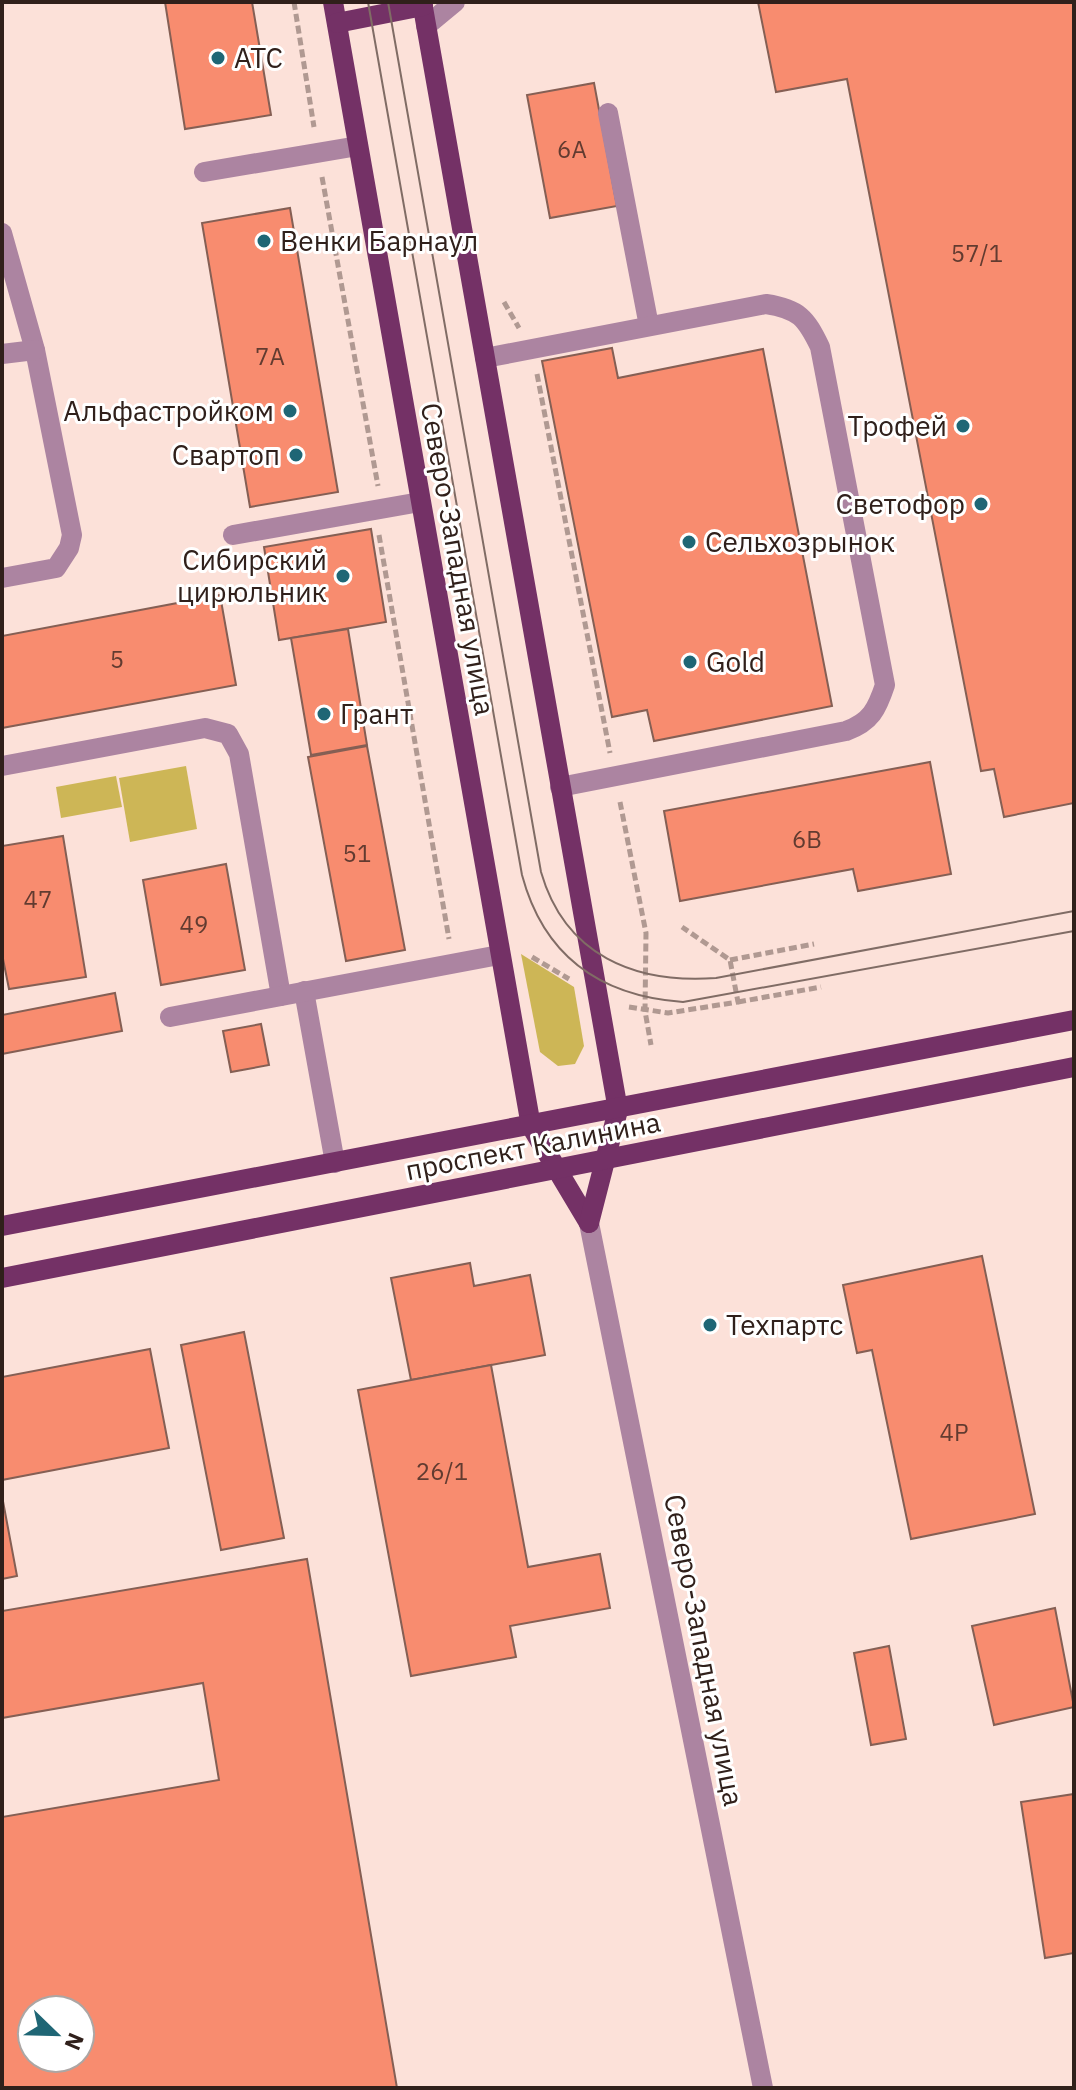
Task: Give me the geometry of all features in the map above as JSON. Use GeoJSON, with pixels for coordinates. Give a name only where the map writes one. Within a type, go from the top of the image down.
{"type":"FeatureCollection","features":[{"type":"Feature","properties":{"kind":"main road","name":"Северо-Западная улица"},"geometry":{"type":"LineString","coordinates":[[333,2],[531,1126],[589,1223]]}},
{"type":"Feature","properties":{"kind":"main road"},"geometry":{"type":"LineString","coordinates":[[337,23],[424,11],[618,1110],[589,1223]]}},
{"type":"Feature","properties":{"kind":"main road","name":"проспект Калинина"},"geometry":{"type":"LineString","coordinates":[[2,1226],[1074,1020]]}},
{"type":"Feature","properties":{"kind":"main road","name":"проспект Калинина"},"geometry":{"type":"LineString","coordinates":[[2,1278],[1074,1067]]}},
{"type":"Feature","properties":{"kind":"street"},"geometry":{"type":"LineString","coordinates":[[424,11],[455,2]]}},
{"type":"Feature","properties":{"kind":"street"},"geometry":{"type":"LineString","coordinates":[[608,113],[649,326]]}},
{"type":"Feature","properties":{"kind":"street"},"geometry":{"type":"LineString","coordinates":[[204,172],[358,146]]}},
{"type":"Feature","properties":{"kind":"street"},"geometry":{"type":"LineString","coordinates":[[2,233],[35,350],[72,535],[69,548],[56,568],[2,578]]}},
{"type":"Feature","properties":{"kind":"street"},"geometry":{"type":"LineString","coordinates":[[485,358],[766,304],[785,307],[807,320],[820,347],[885,685],[878,706],[865,724],[846,731],[560,787]]}},
{"type":"Feature","properties":{"kind":"street"},"geometry":{"type":"LineString","coordinates":[[2,354],[35,350]]}},
{"type":"Feature","properties":{"kind":"street"},"geometry":{"type":"LineString","coordinates":[[233,535],[420,502]]}},
{"type":"Feature","properties":{"kind":"street"},"geometry":{"type":"LineString","coordinates":[[2,766],[205,728],[228,734],[239,754],[281,996]]}},
{"type":"Feature","properties":{"kind":"street"},"geometry":{"type":"LineString","coordinates":[[170,1017],[499,955]]}},
{"type":"Feature","properties":{"kind":"street"},"geometry":{"type":"LineString","coordinates":[[304,991],[335,1163]]}},
{"type":"Feature","properties":{"kind":"street","name":"Северо-Западная улица"},"geometry":{"type":"LineString","coordinates":[[589,1223],[763,2088]]}},
{"type":"Feature","properties":{"kind":"path"},"geometry":{"type":"LineString","coordinates":[[502,300],[532,349],[646,933],[645,1011],[651,1045]]}},
{"type":"Feature","properties":{"kind":"path"},"geometry":{"type":"LineString","coordinates":[[682,927],[730,960],[738,1002]]}},
{"type":"Feature","properties":{"kind":"path"},"geometry":{"type":"LineString","coordinates":[[730,960],[814,944]]}},
{"type":"Feature","properties":{"kind":"path"},"geometry":{"type":"LineString","coordinates":[[532,957],[569,979]]}},
{"type":"Feature","properties":{"kind":"path"},"geometry":{"type":"LineString","coordinates":[[629,1007],[668,1013],[821,987]]}},
{"type":"Feature","properties":{"kind":"shaded area"},"geometry":{"type":"Polygon","coordinates":[[[186,766],[197,829],[130,842],[119,778],[186,766]]]}},
{"type":"Feature","properties":{"kind":"shaded area"},"geometry":{"type":"Polygon","coordinates":[[[116,776],[122,807],[61,818],[56,787],[116,776]]]}},
{"type":"Feature","properties":{"kind":"shaded area"},"geometry":{"type":"Polygon","coordinates":[[[521,954],[574,987],[584,1046],[575,1064],[558,1066],[540,1052],[521,954]]]}},
{"type":"Feature","properties":{"kind":"building","name":"АТС"},"geometry":{"type":"Polygon","coordinates":[[[165,2],[252,2],[271,115],[185,129],[165,2]]]}},
{"type":"Feature","properties":{"kind":"building"},"geometry":{"type":"Polygon","coordinates":[[[758,2],[1074,2],[1074,803],[1004,817],[994,769],[981,771],[847,79],[776,92],[758,2]]]}},
{"type":"Feature","properties":{"kind":"building"},"geometry":{"type":"Polygon","coordinates":[[[594,83],[617,206],[550,218],[527,95],[594,83]]]}},
{"type":"Feature","properties":{"kind":"building"},"geometry":{"type":"Polygon","coordinates":[[[290,208],[338,492],[250,507],[202,223],[290,208]]]}},
{"type":"Feature","properties":{"kind":"building","name":"Сельхозрынок"},"geometry":{"type":"Polygon","coordinates":[[[612,348],[618,378],[763,349],[832,706],[654,741],[647,710],[612,717],[542,361],[612,348]]]}},
{"type":"Feature","properties":{"kind":"building"},"geometry":{"type":"Polygon","coordinates":[[[371,529],[386,622],[279,640],[264,547],[371,529]]]}},
{"type":"Feature","properties":{"kind":"building"},"geometry":{"type":"Polygon","coordinates":[[[220,595],[236,685],[2,728],[2,636],[220,595]]]}},
{"type":"Feature","properties":{"kind":"building"},"geometry":{"type":"Polygon","coordinates":[[[348,629],[367,745],[311,755],[291,638],[348,629]]]}},
{"type":"Feature","properties":{"kind":"building"},"geometry":{"type":"Polygon","coordinates":[[[367,746],[405,950],[346,961],[308,757],[367,746]]]}},
{"type":"Feature","properties":{"kind":"building"},"geometry":{"type":"Polygon","coordinates":[[[930,762],[951,874],[858,891],[853,869],[680,901],[664,811],[930,762]]]}},
{"type":"Feature","properties":{"kind":"building"},"geometry":{"type":"Polygon","coordinates":[[[63,836],[86,977],[9,989],[2,954],[2,846],[63,836]]]}},
{"type":"Feature","properties":{"kind":"building"},"geometry":{"type":"Polygon","coordinates":[[[226,864],[245,970],[161,985],[143,880],[226,864]]]}},
{"type":"Feature","properties":{"kind":"building"},"geometry":{"type":"Polygon","coordinates":[[[115,993],[122,1031],[2,1054],[2,1015],[115,993]]]}},
{"type":"Feature","properties":{"kind":"building"},"geometry":{"type":"Polygon","coordinates":[[[261,1024],[269,1065],[231,1072],[223,1031],[261,1024]]]}},
{"type":"Feature","properties":{"kind":"building"},"geometry":{"type":"Polygon","coordinates":[[[982,1256],[1035,1514],[911,1539],[872,1350],[857,1353],[843,1285],[982,1256]]]}},
{"type":"Feature","properties":{"kind":"building"},"geometry":{"type":"Polygon","coordinates":[[[470,1263],[474,1286],[530,1275],[545,1355],[411,1380],[391,1278],[470,1263]]]}},
{"type":"Feature","properties":{"kind":"building"},"geometry":{"type":"Polygon","coordinates":[[[244,1332],[284,1538],[221,1550],[181,1345],[244,1332]]]}},
{"type":"Feature","properties":{"kind":"building"},"geometry":{"type":"Polygon","coordinates":[[[150,1349],[169,1448],[2,1480],[2,1377],[150,1349]]]}},
{"type":"Feature","properties":{"kind":"building"},"geometry":{"type":"Polygon","coordinates":[[[491,1365],[528,1567],[600,1554],[610,1608],[510,1626],[516,1657],[411,1676],[358,1390],[491,1365]]]}},
{"type":"Feature","properties":{"kind":"building"},"geometry":{"type":"Polygon","coordinates":[[[2,1496],[17,1576],[2,1579],[2,1496]]]}},
{"type":"Feature","properties":{"kind":"building"},"geometry":{"type":"Polygon","coordinates":[[[307,1559],[397,2088],[2,2088],[2,1817],[219,1780],[203,1683],[2,1718],[2,1611],[307,1559]]]}},
{"type":"Feature","properties":{"kind":"building"},"geometry":{"type":"Polygon","coordinates":[[[1055,1608],[1074,1707],[994,1725],[972,1626],[1055,1608]]]}},
{"type":"Feature","properties":{"kind":"building"},"geometry":{"type":"Polygon","coordinates":[[[889,1646],[906,1739],[871,1745],[854,1653],[889,1646]]]}},
{"type":"Feature","properties":{"kind":"building"},"geometry":{"type":"Polygon","coordinates":[[[1074,1794],[1074,1953],[1045,1958],[1021,1802],[1074,1794]]]}},
{"type":"Feature","properties":{"kind":"tram line"},"geometry":{"type":"LineString","coordinates":[[368,2],[522,875],[545,929],[561,950],[601,981],[653,998],[683,1002],[1074,931]]}},
{"type":"Feature","properties":{"kind":"tram line"},"geometry":{"type":"LineString","coordinates":[[388,2],[541,872],[552,901],[567,924],[585,944],[607,958],[657,976],[686,979],[716,978],[1074,911]]}},
{"type":"Feature","properties":{"kind":"place","name":"АТС"},"geometry":{"type":"Point","coordinates":[218,58]}},
{"type":"Feature","properties":{"kind":"place","name":"Венки Барнаул"},"geometry":{"type":"Point","coordinates":[264,241]}},
{"type":"Feature","properties":{"kind":"place","name":"Альфастройком"},"geometry":{"type":"Point","coordinates":[290,411]}},
{"type":"Feature","properties":{"kind":"place","name":"Трофей"},"geometry":{"type":"Point","coordinates":[963,426]}},
{"type":"Feature","properties":{"kind":"place","name":"Свартоп"},"geometry":{"type":"Point","coordinates":[296,455]}},
{"type":"Feature","properties":{"kind":"place","name":"Светофор"},"geometry":{"type":"Point","coordinates":[981,504]}},
{"type":"Feature","properties":{"kind":"place","name":"Сельхозрынок"},"geometry":{"type":"Point","coordinates":[689,542]}},
{"type":"Feature","properties":{"kind":"place","name":"Сибирский цирюльник"},"geometry":{"type":"Point","coordinates":[343,576]}},
{"type":"Feature","properties":{"kind":"place","name":"Gold"},"geometry":{"type":"Point","coordinates":[690,662]}},
{"type":"Feature","properties":{"kind":"place","name":"Грант"},"geometry":{"type":"Point","coordinates":[324,714]}},
{"type":"Feature","properties":{"kind":"place","name":"Техпартс"},"geometry":{"type":"Point","coordinates":[710,1325]}}]}
